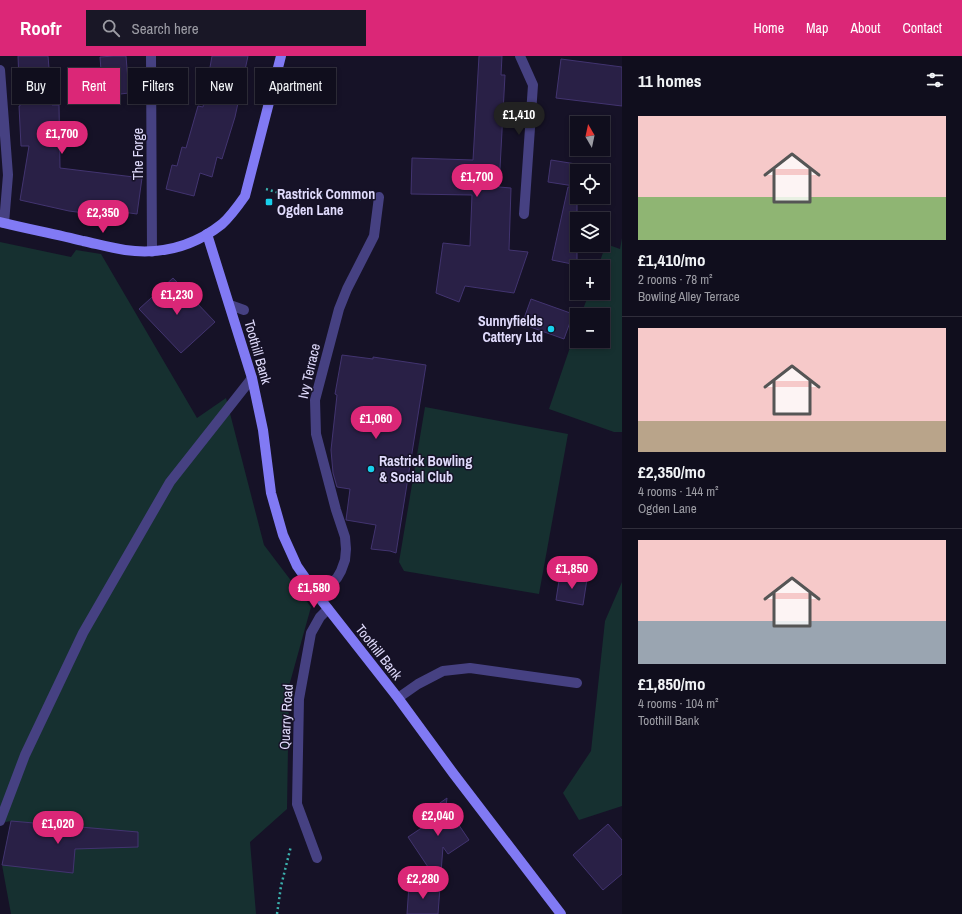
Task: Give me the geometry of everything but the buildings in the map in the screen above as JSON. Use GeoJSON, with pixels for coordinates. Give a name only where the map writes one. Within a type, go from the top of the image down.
{"type":"FeatureCollection","features":[{"type":"Feature","properties":{"kind":"street","name":"The Forge"},"geometry":{"type":"LineString","coordinates":[[151,56],[152,252]]}},
{"type":"Feature","properties":{"kind":"street"},"geometry":{"type":"LineString","coordinates":[[0,70],[8,175],[2,222],[125,250],[152,252],[172,250],[192,243],[208,234],[223,223],[246,196],[281,56]]}},
{"type":"Feature","properties":{"kind":"street"},"geometry":{"type":"LineString","coordinates":[[520,56],[533,86],[524,214]]}},
{"type":"Feature","properties":{"kind":"street","name":"Ivy Terrace"},"geometry":{"type":"LineString","coordinates":[[318,596],[337,578],[345,560],[346,549],[345,537],[336,510],[316,434],[315,400],[339,309],[347,289],[374,236],[379,197]]}},
{"type":"Feature","properties":{"kind":"street","name":"Toothill Bank"},"geometry":{"type":"LineString","coordinates":[[208,234],[252,378],[263,430],[271,493],[283,534],[297,566],[318,596],[398,698],[453,773],[561,914]]}},
{"type":"Feature","properties":{"kind":"street"},"geometry":{"type":"LineString","coordinates":[[230,306],[244,310]]}},
{"type":"Feature","properties":{"kind":"street"},"geometry":{"type":"LineString","coordinates":[[0,821],[25,755],[83,633],[170,482],[252,378]]}},
{"type":"Feature","properties":{"kind":"street","name":"Quarry Road"},"geometry":{"type":"LineString","coordinates":[[317,858],[297,804],[299,699],[311,633],[320,617],[328,609]]}},
{"type":"Feature","properties":{"kind":"street"},"geometry":{"type":"LineString","coordinates":[[398,698],[418,684],[443,671],[470,668],[577,682]]}},
{"type":"Feature","properties":{"kind":"path"},"geometry":{"type":"LineString","coordinates":[[276,192],[353,198]]}},
{"type":"Feature","properties":{"kind":"path"},"geometry":{"type":"LineString","coordinates":[[277,914],[281,886],[291,844]]}},
{"type":"Feature","properties":{"kind":"green space"},"geometry":{"type":"Polygon","coordinates":[[[622,238],[622,432],[614,432],[549,409],[570,348],[610,348],[610,308],[584,308],[586,300],[610,300],[610,260],[600,260],[603,252],[610,252],[610,245],[620,249],[622,238]]]}},
{"type":"Feature","properties":{"kind":"green space"},"geometry":{"type":"Polygon","coordinates":[[[0,242],[71,257],[76,250],[101,254],[197,418],[226,398],[264,545],[311,607],[289,686],[287,809],[250,842],[256,914],[11,914],[2,865],[11,821],[0,823],[0,242]]]}},
{"type":"Feature","properties":{"kind":"green space"},"geometry":{"type":"Polygon","coordinates":[[[425,407],[568,434],[539,594],[404,571],[399,562],[425,407]]]}},
{"type":"Feature","properties":{"kind":"green space"},"geometry":{"type":"Polygon","coordinates":[[[622,582],[622,806],[579,820],[563,793],[591,751],[605,621],[622,582]]]}},
{"type":"Feature","properties":{"kind":"place","name":"Rastrick Common Ogden Lane"},"geometry":{"type":"Point","coordinates":[269,202]}},
{"type":"Feature","properties":{"kind":"place","name":"Sunnyfields Cattery Ltd"},"geometry":{"type":"Point","coordinates":[551,329]}},
{"type":"Feature","properties":{"kind":"place","name":"Rastrick Bowling & Social Club"},"geometry":{"type":"Point","coordinates":[371,469]}}]}
